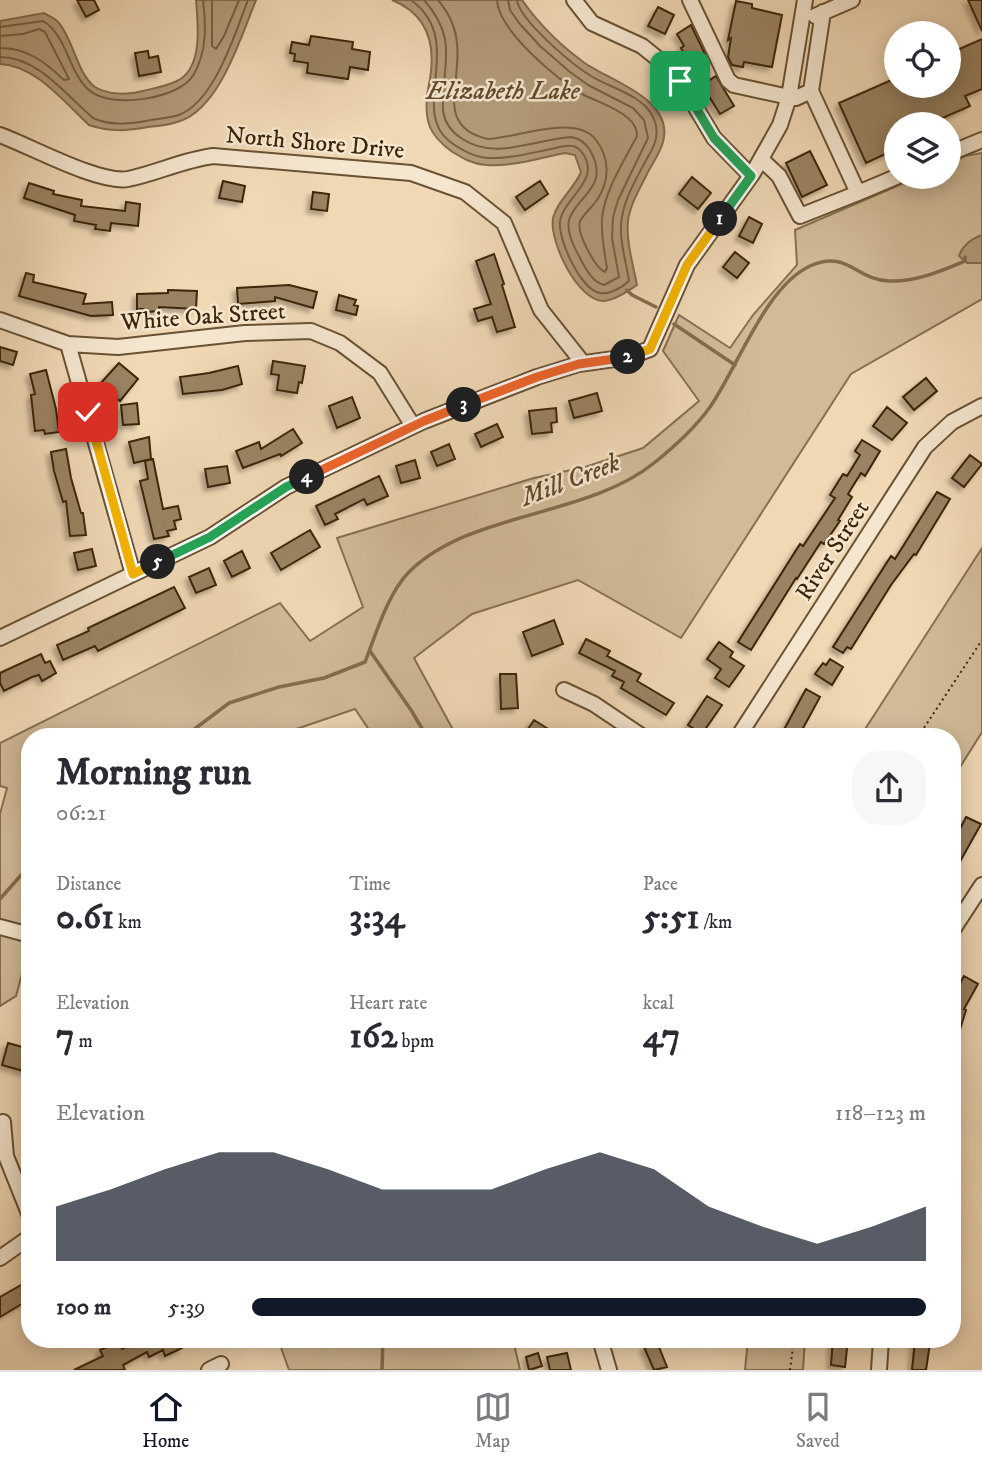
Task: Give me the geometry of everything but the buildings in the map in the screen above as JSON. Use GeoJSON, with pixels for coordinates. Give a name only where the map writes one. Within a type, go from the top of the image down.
{"type":"FeatureCollection","features":[{"type":"Feature","properties":{"kind":"street"},"geometry":{"type":"LineString","coordinates":[[574,0],[592,23],[642,46],[663,63],[680,81],[714,138],[751,176]]}},
{"type":"Feature","properties":{"kind":"street"},"geometry":{"type":"LineString","coordinates":[[690,0],[728,80],[734,85],[796,98],[811,91]]}},
{"type":"Feature","properties":{"kind":"street"},"geometry":{"type":"LineString","coordinates":[[0,638],[210,537],[286,487],[413,426],[537,377],[583,363],[628,357],[650,349],[687,265],[751,176],[780,125],[789,97],[805,0]]}},
{"type":"Feature","properties":{"kind":"street"},"geometry":{"type":"LineString","coordinates":[[802,22],[852,0]]}},
{"type":"Feature","properties":{"kind":"street"},"geometry":{"type":"LineString","coordinates":[[823,12],[811,91],[858,193]]}},
{"type":"Feature","properties":{"kind":"street","name":"North Shore Drive"},"geometry":{"type":"LineString","coordinates":[[0,135],[95,174],[125,180],[190,159],[213,156],[411,173],[466,192],[504,223],[541,310],[583,363]]}},
{"type":"Feature","properties":{"kind":"street"},"geometry":{"type":"LineString","coordinates":[[961,149],[982,140]]}},
{"type":"Feature","properties":{"kind":"street"},"geometry":{"type":"LineString","coordinates":[[761,159],[779,176],[800,216],[884,182]]}},
{"type":"Feature","properties":{"kind":"street","name":"White Oak Street"},"geometry":{"type":"LineString","coordinates":[[0,320],[68,344],[118,346],[245,333],[311,331],[340,343],[380,373],[413,426]]}},
{"type":"Feature","properties":{"kind":"street"},"geometry":{"type":"LineString","coordinates":[[68,344],[133,574]]}},
{"type":"Feature","properties":{"kind":"street","name":"River Street"},"geometry":{"type":"LineString","coordinates":[[744,728],[925,447],[951,422],[982,405]]}},
{"type":"Feature","properties":{"kind":"street"},"geometry":{"type":"LineString","coordinates":[[564,690],[594,704],[630,728]]}},
{"type":"Feature","properties":{"kind":"street"},"geometry":{"type":"LineString","coordinates":[[961,917],[982,885]]}},
{"type":"Feature","properties":{"kind":"street"},"geometry":{"type":"LineString","coordinates":[[0,927],[21,933]]}},
{"type":"Feature","properties":{"kind":"street"},"geometry":{"type":"LineString","coordinates":[[3,1122],[6,1156],[21,1194]]}},
{"type":"Feature","properties":{"kind":"street"},"geometry":{"type":"LineString","coordinates":[[0,1258],[21,1243]]}},
{"type":"Feature","properties":{"kind":"street"},"geometry":{"type":"LineString","coordinates":[[603,1348],[609,1370]]}},
{"type":"Feature","properties":{"kind":"street"},"geometry":{"type":"LineString","coordinates":[[879,1370],[880,1348]]}},
{"type":"Feature","properties":{"kind":"path"},"geometry":{"type":"LineString","coordinates":[[924,728],[982,640]]}},
{"type":"Feature","properties":{"kind":"path"},"geometry":{"type":"LineString","coordinates":[[790,1370],[793,1348]]}},
{"type":"Feature","properties":{"kind":"shaded area"},"geometry":{"type":"Polygon","coordinates":[[[982,153],[982,299],[851,374],[681,638],[578,580],[472,614],[414,658],[452,728],[368,728],[355,709],[299,728],[30,728],[280,603],[310,641],[363,607],[337,538],[643,448],[699,401],[663,351],[679,315],[730,348],[753,315],[797,265],[795,230],[890,189],[961,189],[961,158],[982,153]]]}},
{"type":"Feature","properties":{"kind":"shaded area"},"geometry":{"type":"Polygon","coordinates":[[[982,548],[982,732],[961,766],[961,728],[866,728],[982,548]]]}},
{"type":"Feature","properties":{"kind":"shaded area"},"geometry":{"type":"Polygon","coordinates":[[[21,732],[21,977],[16,996],[0,1006],[0,814],[7,788],[0,786],[0,743],[21,732]]]}},
{"type":"Feature","properties":{"kind":"shaded area"},"geometry":{"type":"Polygon","coordinates":[[[281,1348],[515,1348],[520,1370],[289,1370],[281,1348]]]}},
{"type":"Feature","properties":{"kind":"shaded area"},"geometry":{"type":"Polygon","coordinates":[[[747,1348],[804,1348],[803,1370],[745,1370],[747,1348]]]}},
{"type":"Feature","properties":{"kind":"water"},"geometry":{"type":"Polygon","coordinates":[[[196,0],[256,0],[236,51],[218,86],[194,114],[176,122],[125,130],[89,125],[37,78],[13,66],[0,64],[0,21],[44,13],[57,21],[63,29],[84,74],[95,87],[106,92],[125,94],[166,85],[187,74],[192,65],[197,44],[196,0]]]}},
{"type":"Feature","properties":{"kind":"water","name":"Elizabeth Lake"},"geometry":{"type":"Polygon","coordinates":[[[392,0],[522,0],[542,25],[573,54],[650,102],[664,127],[663,142],[629,215],[628,237],[637,285],[612,299],[603,301],[593,298],[575,280],[560,254],[555,241],[553,218],[581,172],[575,155],[565,153],[516,163],[481,164],[455,154],[436,137],[428,121],[427,109],[432,66],[430,42],[414,13],[392,0]]]}},
{"type":"Feature","properties":{"kind":"water"},"geometry":{"type":"Polygon","coordinates":[[[982,235],[982,263],[967,263],[959,256],[961,252],[974,238],[982,235]]]}},
{"type":"Feature","properties":{"kind":"waterway","name":"Mill Creek"},"geometry":{"type":"LineString","coordinates":[[196,728],[229,703],[279,687],[324,678],[365,662],[383,614],[395,591],[409,572],[434,552],[495,525],[596,495],[626,481],[654,463],[704,415],[766,309],[794,276],[810,266],[833,261],[843,263],[868,276],[899,281],[938,272],[965,261],[965,257]]}},
{"type":"Feature","properties":{"kind":"waterway"},"geometry":{"type":"LineString","coordinates":[[627,290],[656,307]]}},
{"type":"Feature","properties":{"kind":"waterway"},"geometry":{"type":"LineString","coordinates":[[674,324],[735,365]]}},
{"type":"Feature","properties":{"kind":"waterway"},"geometry":{"type":"LineString","coordinates":[[370,651],[422,728]]}},
{"type":"Feature","properties":{"kind":"waterway","name":"Mill Creek"},"geometry":{"type":"LineString","coordinates":[[0,899],[21,875]]}},
{"type":"Feature","properties":{"kind":"waterway"},"geometry":{"type":"LineString","coordinates":[[382,1370],[383,1348]]}},
{"type":"Feature","properties":{"kind":"route"},"geometry":{"type":"LineString","coordinates":[[88,412],[133,574],[210,537],[286,487],[424,421],[537,377],[579,364],[642,354],[650,349],[687,265],[751,176],[714,138],[680,81]]}}]}
